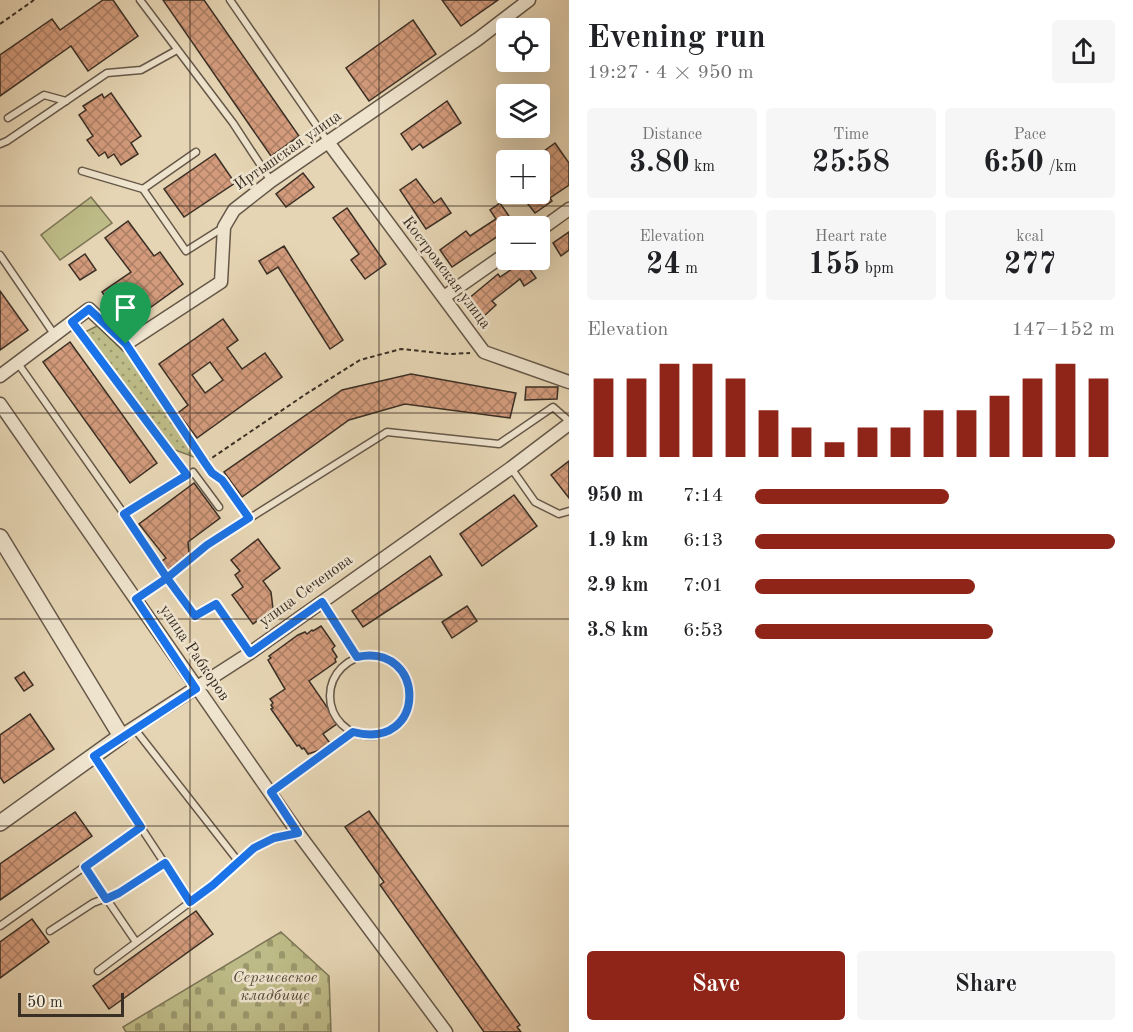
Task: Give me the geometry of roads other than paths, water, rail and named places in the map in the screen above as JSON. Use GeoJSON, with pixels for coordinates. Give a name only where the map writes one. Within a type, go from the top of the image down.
{"type":"FeatureCollection","features":[{"type":"Feature","properties":{"kind":"street","name":"Иртышская улица"},"geometry":{"type":"LineString","coordinates":[[224,227],[234,210],[271,181],[478,39],[529,0]]}},
{"type":"Feature","properties":{"kind":"street","name":"Костромская улица"},"geometry":{"type":"LineString","coordinates":[[328,142],[484,352],[569,382]]}},
{"type":"Feature","properties":{"kind":"street"},"geometry":{"type":"LineString","coordinates":[[550,223],[569,209]]}},
{"type":"Feature","properties":{"kind":"street"},"geometry":{"type":"LineString","coordinates":[[0,376],[89,309],[126,344],[221,282],[224,227]]}},
{"type":"Feature","properties":{"kind":"street"},"geometry":{"type":"LineString","coordinates":[[444,297],[496,261]]}},
{"type":"Feature","properties":{"kind":"street","name":"улица Рабкоров"},"geometry":{"type":"LineString","coordinates":[[0,404],[298,833],[446,1032]]}},
{"type":"Feature","properties":{"kind":"street","name":"улица Сеченова"},"geometry":{"type":"LineString","coordinates":[[0,823],[128,732],[250,653],[511,468],[569,423]]}},
{"type":"Feature","properties":{"kind":"street"},"geometry":{"type":"LineString","coordinates":[[0,537],[128,732]]}},
{"type":"Feature","properties":{"kind":"lane"},"geometry":{"type":"LineString","coordinates":[[140,0],[233,123],[271,181]]}},
{"type":"Feature","properties":{"kind":"lane"},"geometry":{"type":"LineString","coordinates":[[230,0],[328,142]]}},
{"type":"Feature","properties":{"kind":"lane"},"geometry":{"type":"LineString","coordinates":[[0,144],[107,74],[141,70],[177,50]]}},
{"type":"Feature","properties":{"kind":"lane"},"geometry":{"type":"LineString","coordinates":[[9,118],[44,95],[66,101]]}},
{"type":"Feature","properties":{"kind":"lane"},"geometry":{"type":"LineString","coordinates":[[143,189],[196,152]]}},
{"type":"Feature","properties":{"kind":"lane"},"geometry":{"type":"LineString","coordinates":[[82,171],[143,189],[186,251],[224,227]]}},
{"type":"Feature","properties":{"kind":"lane"},"geometry":{"type":"LineString","coordinates":[[0,255],[54,334]]}},
{"type":"Feature","properties":{"kind":"lane"},"geometry":{"type":"LineString","coordinates":[[16,362],[195,616],[216,604],[250,653]]}},
{"type":"Feature","properties":{"kind":"lane"},"geometry":{"type":"LineString","coordinates":[[136,599],[167,578],[207,545],[387,432],[499,444],[553,407],[569,423]]}},
{"type":"Feature","properties":{"kind":"lane"},"geometry":{"type":"LineString","coordinates":[[511,468],[535,502],[559,514],[569,511]]}},
{"type":"Feature","properties":{"kind":"lane"},"geometry":{"type":"LineString","coordinates":[[124,514],[190,473],[219,507]]}},
{"type":"Feature","properties":{"kind":"lane"},"geometry":{"type":"LineString","coordinates":[[322,602],[357,657]]}},
{"type":"Feature","properties":{"kind":"lane"},"geometry":{"type":"LineString","coordinates":[[380,656],[394,663],[404,674],[410,687],[410,700],[403,719],[393,729],[381,735],[367,736],[353,732],[342,724],[333,712],[330,699],[331,685],[335,675],[344,664],[357,657],[380,656]]}},
{"type":"Feature","properties":{"kind":"lane"},"geometry":{"type":"LineString","coordinates":[[128,732],[238,861]]}},
{"type":"Feature","properties":{"kind":"lane"},"geometry":{"type":"LineString","coordinates":[[271,792],[353,732]]}},
{"type":"Feature","properties":{"kind":"lane"},"geometry":{"type":"LineString","coordinates":[[94,756],[190,902]]}},
{"type":"Feature","properties":{"kind":"lane"},"geometry":{"type":"LineString","coordinates":[[0,926],[141,827]]}},
{"type":"Feature","properties":{"kind":"lane"},"geometry":{"type":"LineString","coordinates":[[98,971],[213,885],[254,848],[274,838],[298,833]]}},
{"type":"Feature","properties":{"kind":"lane"},"geometry":{"type":"LineString","coordinates":[[50,931],[93,903],[119,893],[165,863]]}},
{"type":"Feature","properties":{"kind":"lane"},"geometry":{"type":"LineString","coordinates":[[85,867],[136,942]]}},
{"type":"Feature","properties":{"kind":"park label","name":"Сергиевское кладбище"},"geometry":{"type":"Point","coordinates":[275,987]}}]}
